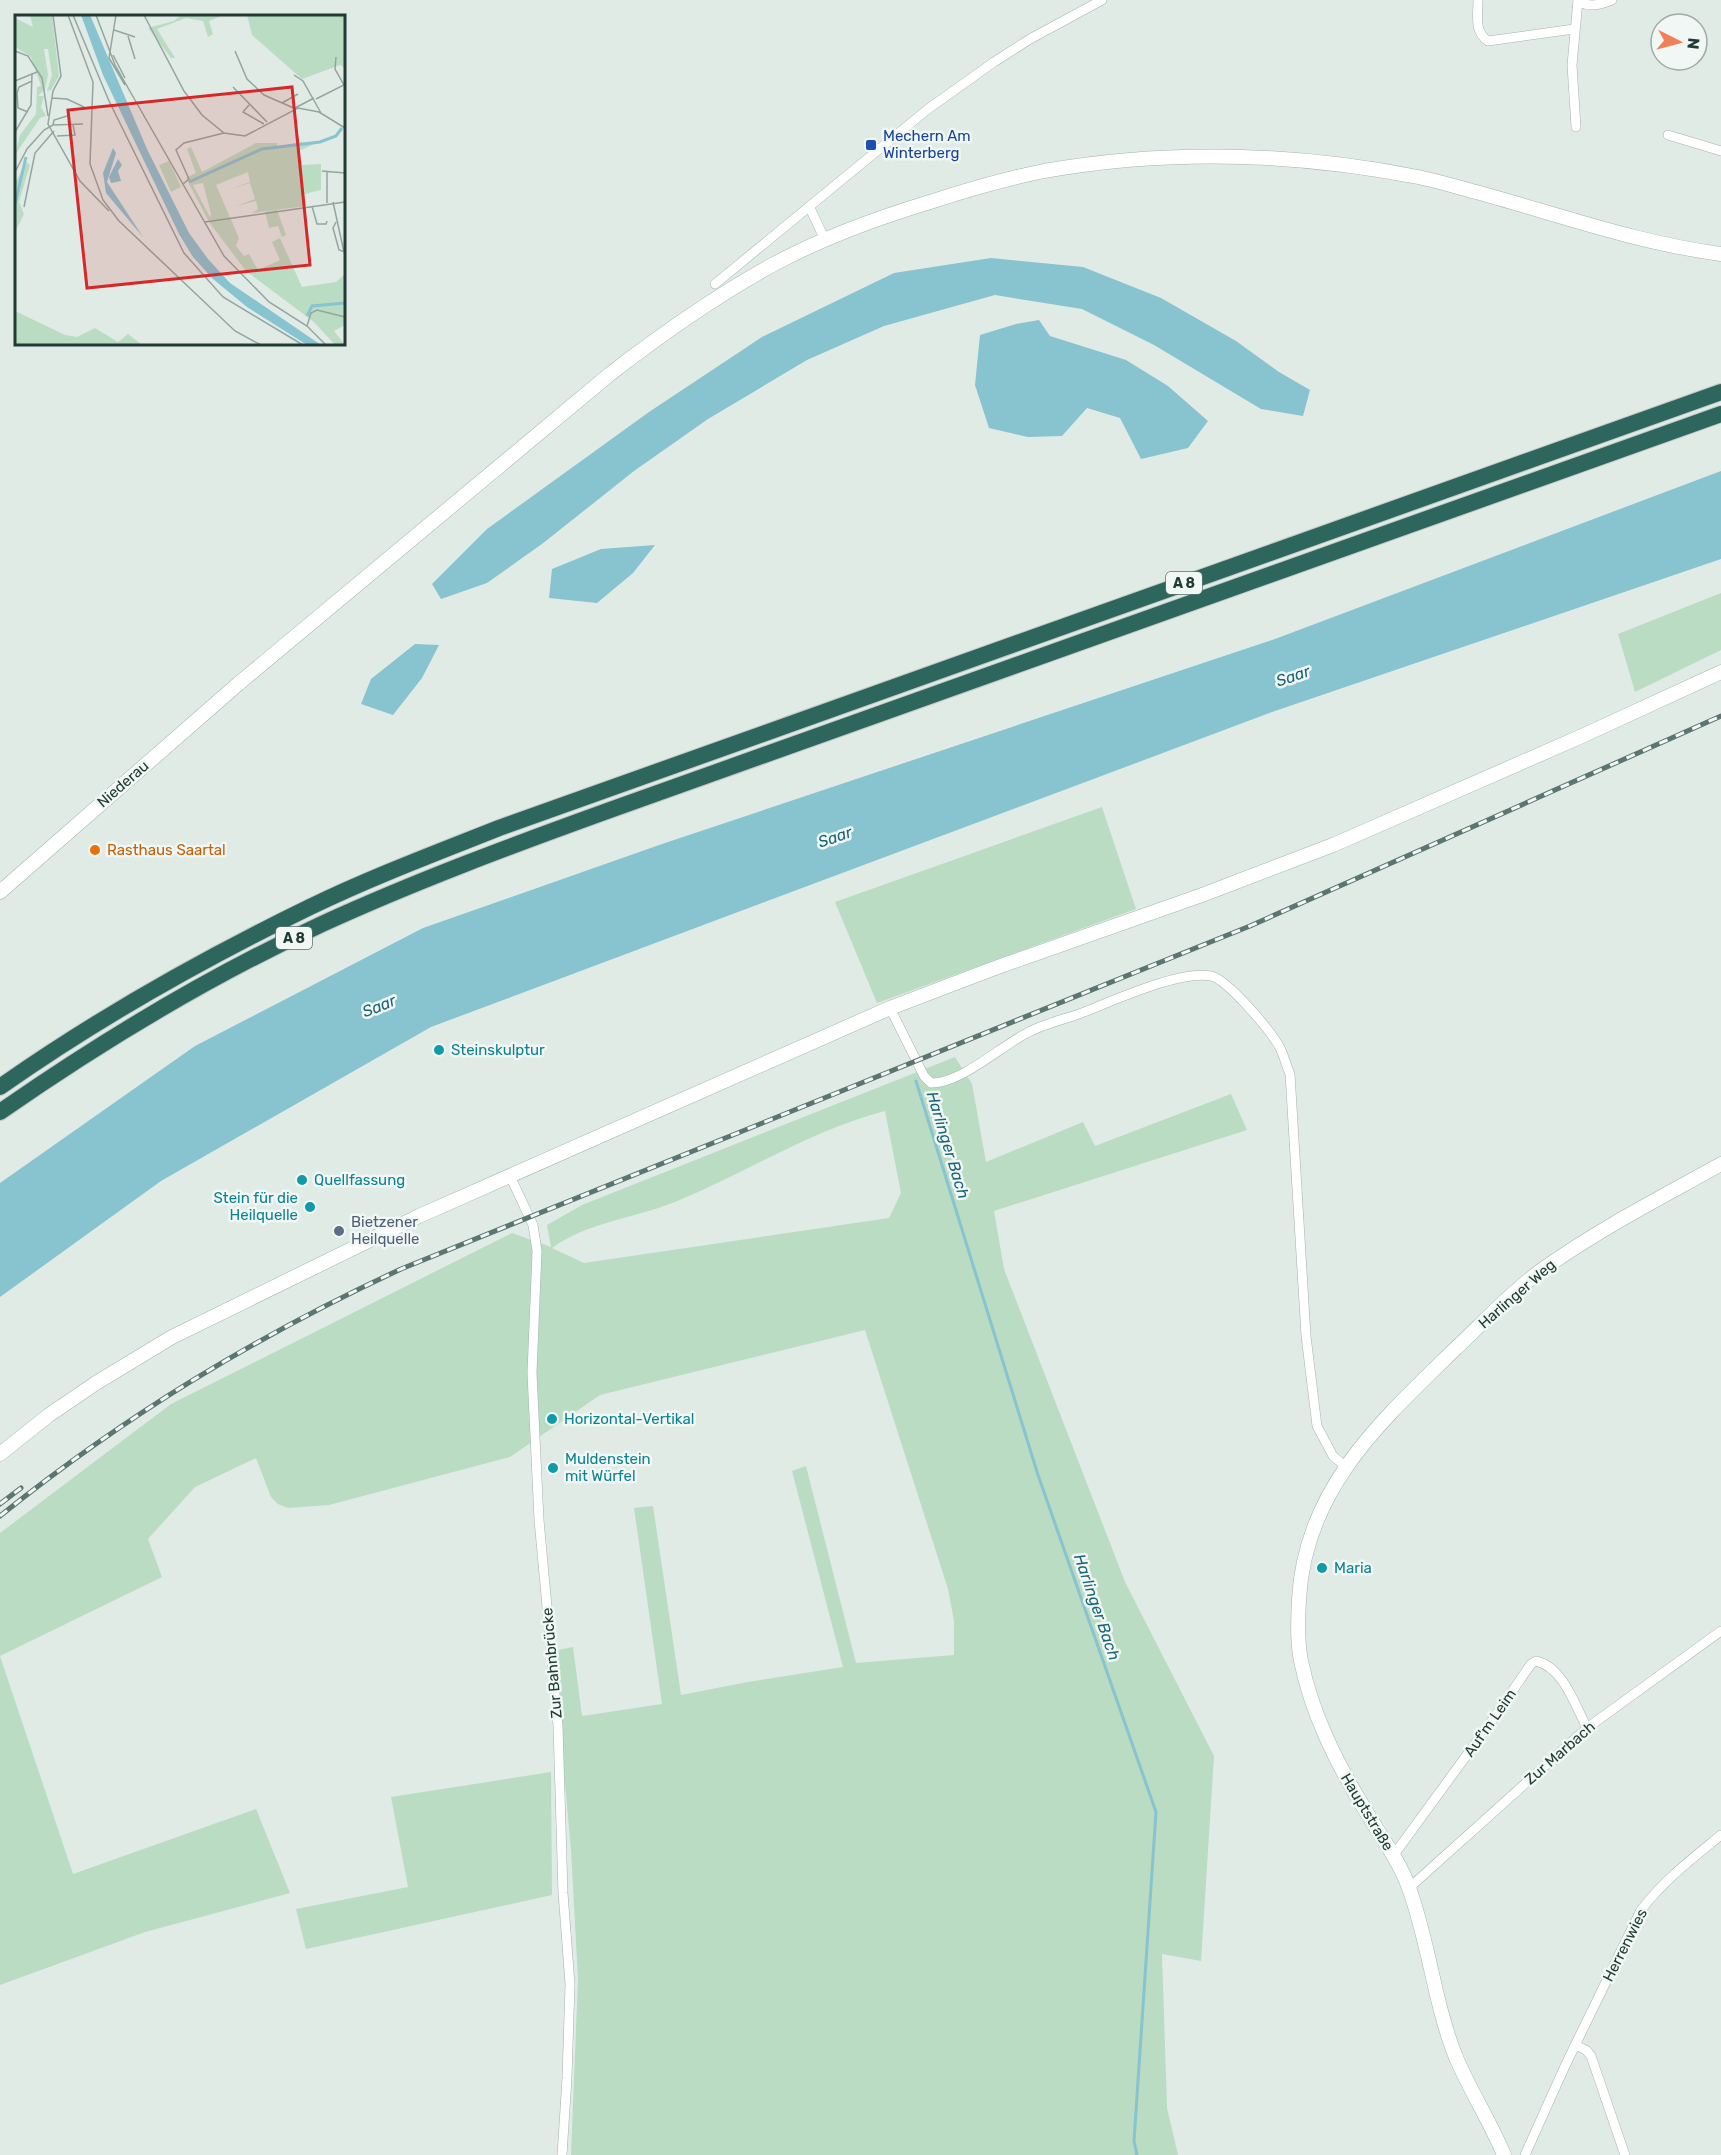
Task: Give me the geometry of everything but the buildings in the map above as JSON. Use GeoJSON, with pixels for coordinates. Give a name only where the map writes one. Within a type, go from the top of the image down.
{"type":"FeatureCollection","features":[{"type":"Feature","properties":{"kind":"highway","name":"A 8"},"geometry":{"type":"LineString","coordinates":[[0,1087],[139,998],[232,947],[312,906],[414,861],[603,790],[1721,392]]}},
{"type":"Feature","properties":{"kind":"highway","name":"A 8"},"geometry":{"type":"LineString","coordinates":[[0,1112],[149,1016],[321,925],[401,889],[506,847],[1721,414]]}},
{"type":"Feature","properties":{"kind":"main road","name":"Niederau"},"geometry":{"type":"LineString","coordinates":[[0,892],[247,677],[610,374],[663,333],[716,297],[778,262],[825,240],[915,206],[1032,174],[1117,161],[1187,156],[1282,159],[1350,165],[1422,178],[1625,235],[1721,254]]}},
{"type":"Feature","properties":{"kind":"main road"},"geometry":{"type":"LineString","coordinates":[[0,1454],[49,1415],[96,1383],[172,1337],[419,1216],[890,1008],[1322,849],[1582,736],[1721,672]]}},
{"type":"Feature","properties":{"kind":"main road","name":"Harlinger Weg"},"geometry":{"type":"LineString","coordinates":[[1345,1466],[1369,1436],[1404,1399],[1541,1270],[1624,1218],[1721,1164]]}},
{"type":"Feature","properties":{"kind":"main road","name":"Hauptstraße"},"geometry":{"type":"LineString","coordinates":[[1345,1466],[1323,1505],[1305,1553],[1299,1587],[1298,1613],[1301,1659],[1312,1703],[1325,1738],[1409,1888],[1455,2054],[1504,2155]]}},
{"type":"Feature","properties":{"kind":"street"},"geometry":{"type":"LineString","coordinates":[[715,284],[928,110],[1030,39],[1102,0]]}},
{"type":"Feature","properties":{"kind":"street"},"geometry":{"type":"LineString","coordinates":[[1478,0],[1478,30],[1480,36],[1488,41],[1574,29]]}},
{"type":"Feature","properties":{"kind":"street"},"geometry":{"type":"LineString","coordinates":[[1576,127],[1572,82],[1574,29],[1578,1],[1587,6],[1599,5],[1612,0]]}},
{"type":"Feature","properties":{"kind":"street"},"geometry":{"type":"LineString","coordinates":[[1668,135],[1721,151]]}},
{"type":"Feature","properties":{"kind":"street"},"geometry":{"type":"LineString","coordinates":[[810,208],[825,240]]}},
{"type":"Feature","properties":{"kind":"street"},"geometry":{"type":"LineString","coordinates":[[890,1008],[924,1076],[931,1083],[941,1084],[974,1067],[1028,1032],[1163,983],[1192,976],[1212,976],[1229,987],[1273,1038],[1290,1074],[1305,1325],[1317,1426],[1333,1456],[1345,1466]]}},
{"type":"Feature","properties":{"kind":"street","name":"Zur Bahnbrücke"},"geometry":{"type":"LineString","coordinates":[[510,1176],[533,1225],[537,1251],[532,1373],[538,1520],[558,1726],[563,1893],[570,1984],[562,2155]]}},
{"type":"Feature","properties":{"kind":"street","name":"Zur Marbach"},"geometry":{"type":"LineString","coordinates":[[1409,1888],[1587,1728],[1721,1631]]}},
{"type":"Feature","properties":{"kind":"street","name":"Auf'm Leim"},"geometry":{"type":"LineString","coordinates":[[1393,1856],[1531,1664],[1536,1661],[1547,1664],[1555,1671],[1587,1728]]}},
{"type":"Feature","properties":{"kind":"street","name":"Herrenwies"},"geometry":{"type":"LineString","coordinates":[[1525,2155],[1575,2045],[1641,1910],[1662,1886],[1721,1835]]}},
{"type":"Feature","properties":{"kind":"street"},"geometry":{"type":"LineString","coordinates":[[1575,2045],[1586,2050],[1591,2056],[1625,2155]]}},
{"type":"Feature","properties":{"kind":"green space"},"geometry":{"type":"Polygon","coordinates":[[[1721,593],[1721,650],[1635,692],[1618,634],[1721,593]]]}},
{"type":"Feature","properties":{"kind":"green space"},"geometry":{"type":"Polygon","coordinates":[[[1102,807],[1136,909],[877,1003],[835,902],[1102,807]]]}},
{"type":"Feature","properties":{"kind":"green space"},"geometry":{"type":"Polygon","coordinates":[[[955,1057],[972,1084],[986,1162],[1083,1122],[1095,1146],[1231,1094],[1247,1130],[994,1211],[1004,1269],[1125,1582],[1214,1756],[1201,1961],[1162,1954],[1167,2108],[1178,2155],[571,2155],[578,1979],[571,1850],[553,1651],[573,1647],[582,1716],[662,1704],[634,1508],[653,1506],[681,1695],[843,1667],[792,1471],[806,1466],[856,1663],[954,1655],[954,1621],[948,1589],[865,1330],[600,1395],[510,1457],[329,1505],[288,1508],[278,1504],[271,1497],[256,1458],[195,1487],[148,1539],[162,1577],[0,1656],[0,1533],[171,1404],[512,1233],[551,1247],[547,1225],[582,1205],[955,1057]],[[885,1111],[805,1140],[675,1202],[596,1226],[552,1248],[584,1263],[889,1218],[901,1193],[885,1111]]]}},
{"type":"Feature","properties":{"kind":"green space"},"geometry":{"type":"Polygon","coordinates":[[[0,1656],[73,1874],[256,1809],[290,1893],[145,1932],[0,1985],[0,1656]]]}},
{"type":"Feature","properties":{"kind":"green space"},"geometry":{"type":"Polygon","coordinates":[[[551,1772],[552,1895],[306,1949],[296,1909],[408,1887],[391,1797],[551,1772]]]}},
{"type":"Feature","properties":{"kind":"water"},"geometry":{"type":"Polygon","coordinates":[[[991,258],[1083,267],[1161,298],[1236,341],[1279,372],[1310,390],[1303,416],[1261,409],[1154,345],[1082,309],[995,295],[884,326],[807,360],[708,419],[634,471],[542,544],[487,583],[441,599],[432,584],[487,529],[649,412],[762,337],[894,273],[991,258]]]}},
{"type":"Feature","properties":{"kind":"water"},"geometry":{"type":"Polygon","coordinates":[[[1039,320],[1050,336],[1126,360],[1168,386],[1208,421],[1188,448],[1141,459],[1120,418],[1087,408],[1062,436],[1028,437],[989,428],[975,385],[980,335],[1039,320]]]}},
{"type":"Feature","properties":{"kind":"water","name":"Saar"},"geometry":{"type":"Polygon","coordinates":[[[1721,471],[1721,559],[1275,711],[431,1027],[161,1181],[0,1297],[0,1183],[195,1046],[423,928],[662,844],[1275,639],[1721,471]]]}},
{"type":"Feature","properties":{"kind":"water"},"geometry":{"type":"Polygon","coordinates":[[[655,545],[633,573],[597,603],[549,598],[552,569],[601,549],[655,545]]]}},
{"type":"Feature","properties":{"kind":"water"},"geometry":{"type":"Polygon","coordinates":[[[415,644],[439,645],[422,678],[393,715],[361,704],[371,679],[415,644]]]}},
{"type":"Feature","properties":{"kind":"waterway","name":"Harlinger Bach"},"geometry":{"type":"LineString","coordinates":[[916,1081],[1038,1475],[1156,1812],[1134,2141],[1137,2155]]}},
{"type":"Feature","properties":{"kind":"railway"},"geometry":{"type":"LineString","coordinates":[[0,1516],[95,1444],[193,1380],[294,1322],[401,1269],[1250,926],[1721,716]]}},
{"type":"Feature","properties":{"kind":"railway"},"geometry":{"type":"LineString","coordinates":[[0,1504],[21,1488]]}},
{"type":"Feature","properties":{"kind":"place","name":"Mechern Am Winterberg"},"geometry":{"type":"Point","coordinates":[871,145]}},
{"type":"Feature","properties":{"kind":"place","name":"Rasthaus Saartal"},"geometry":{"type":"Point","coordinates":[95,850]}},
{"type":"Feature","properties":{"kind":"place","name":"Steinskulptur"},"geometry":{"type":"Point","coordinates":[439,1050]}},
{"type":"Feature","properties":{"kind":"place","name":"Quellfassung"},"geometry":{"type":"Point","coordinates":[302,1180]}},
{"type":"Feature","properties":{"kind":"place","name":"Stein für die Heilquelle"},"geometry":{"type":"Point","coordinates":[310,1207]}},
{"type":"Feature","properties":{"kind":"place","name":"Bietzener Heilquelle"},"geometry":{"type":"Point","coordinates":[339,1231]}},
{"type":"Feature","properties":{"kind":"place","name":"Horizontal-Vertikal"},"geometry":{"type":"Point","coordinates":[552,1419]}},
{"type":"Feature","properties":{"kind":"place","name":"Muldenstein mit Würfel"},"geometry":{"type":"Point","coordinates":[553,1468]}},
{"type":"Feature","properties":{"kind":"place","name":"Maria"},"geometry":{"type":"Point","coordinates":[1322,1568]}}]}
